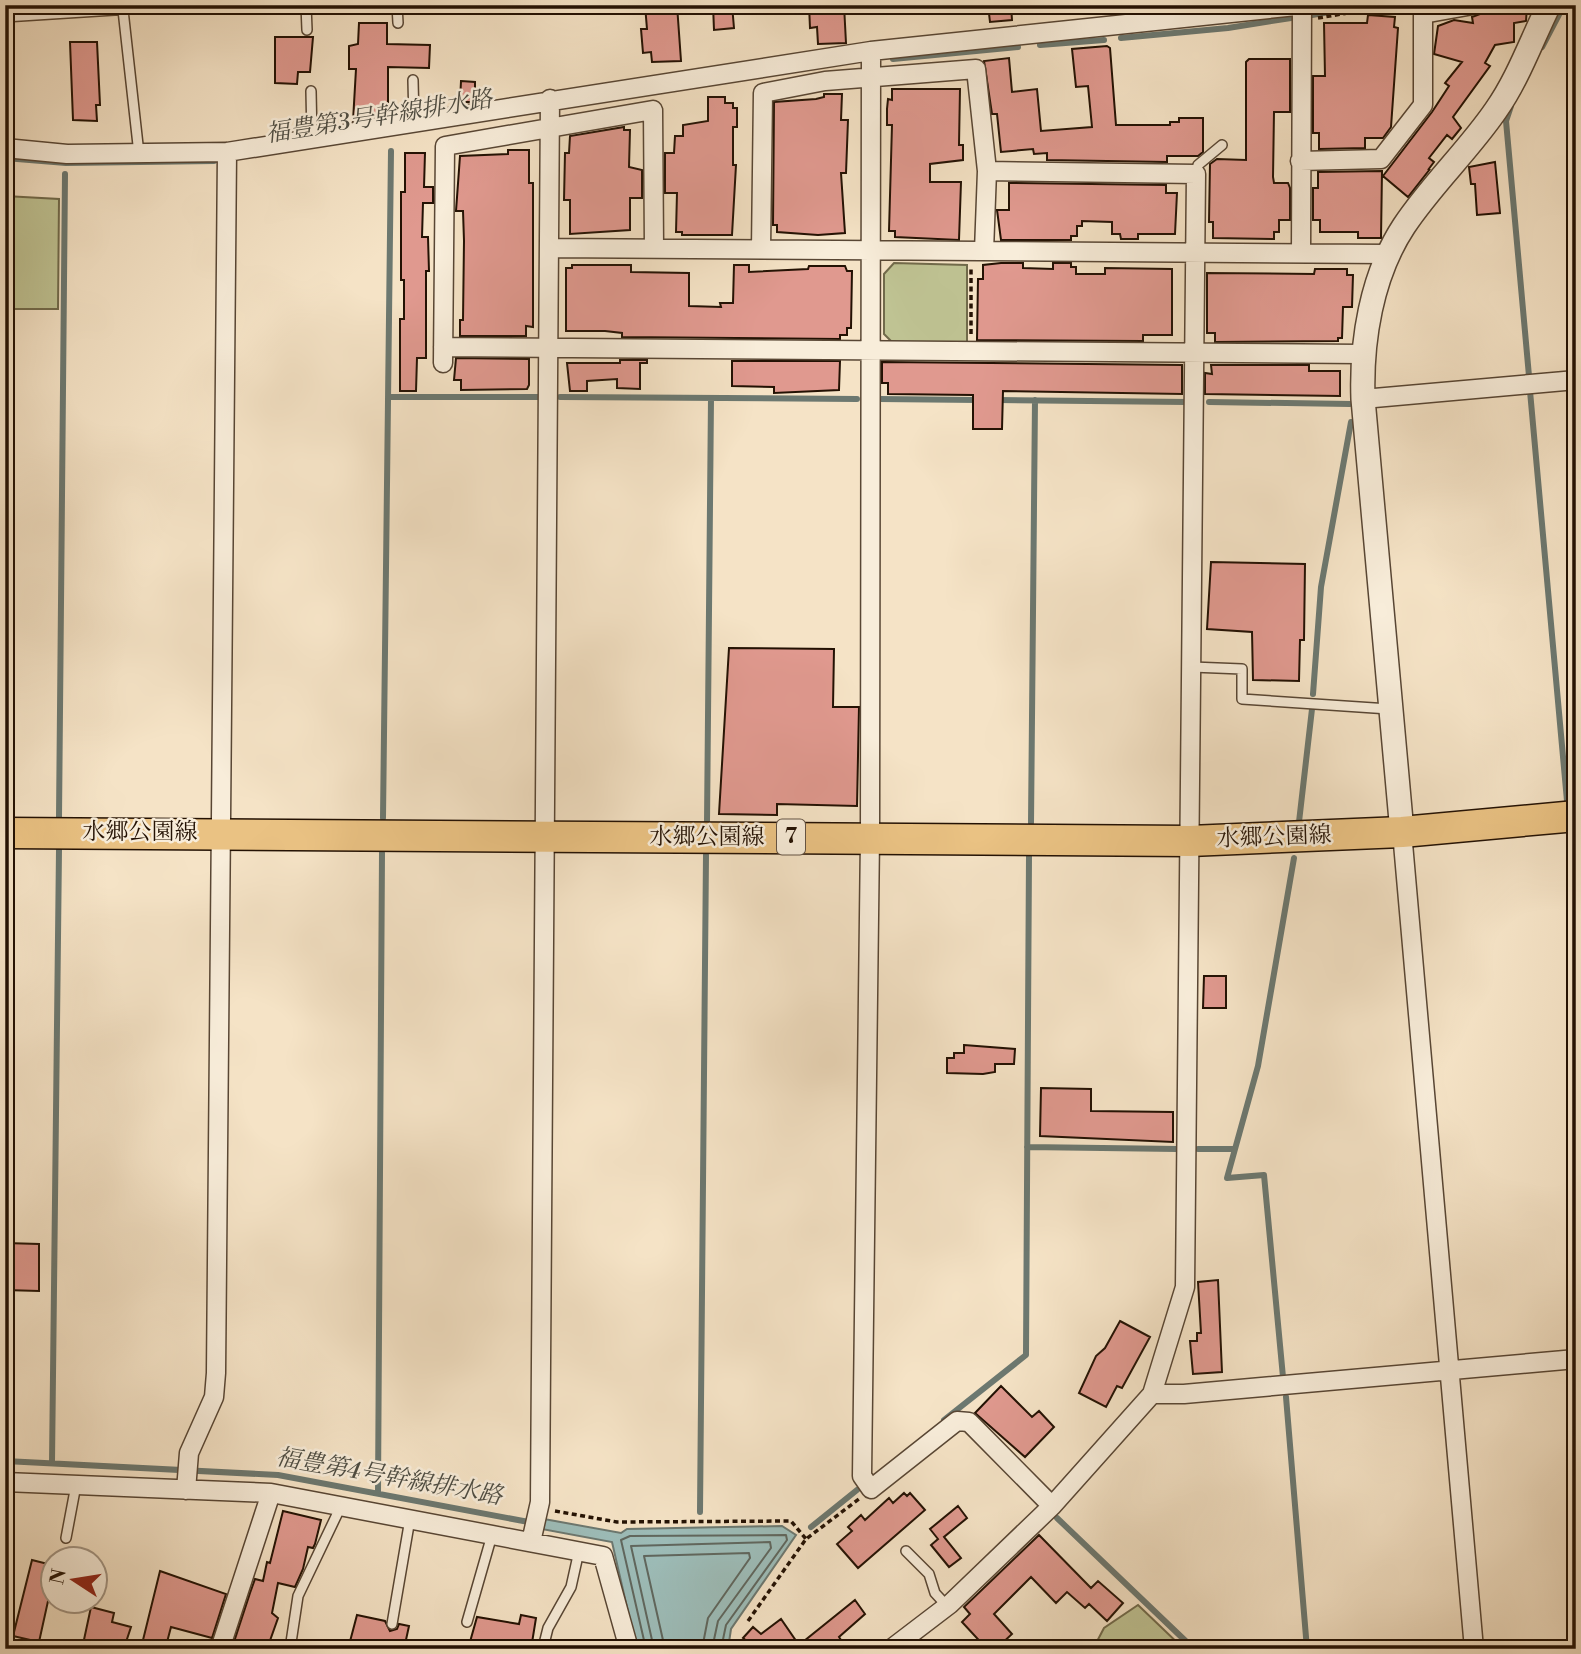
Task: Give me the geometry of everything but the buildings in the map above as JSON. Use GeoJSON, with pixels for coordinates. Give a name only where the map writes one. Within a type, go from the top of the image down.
{"type":"FeatureCollection","features":[{"type":"Feature","properties":{"kind":"main road","name":"水郷公園線"},"geometry":{"type":"LineString","coordinates":[[5,833],[222,832],[1190,841],[1402,832],[1576,816]]}},
{"type":"Feature","properties":{"kind":"street"},"geometry":{"type":"LineString","coordinates":[[1300,161],[1381,159],[1423,105],[1423,13],[1473,5]]}},
{"type":"Feature","properties":{"kind":"street"},"geometry":{"type":"LineString","coordinates":[[1474,1649],[1361,354],[1380,275],[1404,226],[1498,108],[1549,5]]}},
{"type":"Feature","properties":{"kind":"street"},"geometry":{"type":"LineString","coordinates":[[5,148],[67,154],[227,152],[550,99],[872,51],[1304,6],[1300,161],[1301,253]]}},
{"type":"Feature","properties":{"kind":"street"},"geometry":{"type":"LineString","coordinates":[[872,51],[869,349],[869,392],[873,399],[870,837],[862,1476],[871,1489],[957,1421],[969,1422],[1052,1506]]}},
{"type":"Feature","properties":{"kind":"street"},"geometry":{"type":"LineString","coordinates":[[761,249],[763,93],[825,81],[976,69],[987,171],[978,251]]}},
{"type":"Feature","properties":{"kind":"street"},"geometry":{"type":"LineString","coordinates":[[532,1538],[538,1509],[546,837],[550,99]]}},
{"type":"Feature","properties":{"kind":"street"},"geometry":{"type":"LineString","coordinates":[[654,248],[653,110],[445,146],[443,355],[550,348],[1361,354]]}},
{"type":"Feature","properties":{"kind":"street"},"geometry":{"type":"LineString","coordinates":[[186,1486],[188,1458],[214,1397],[216,1373],[227,152]]}},
{"type":"Feature","properties":{"kind":"street"},"geometry":{"type":"LineString","coordinates":[[891,1649],[947,1606],[1052,1506],[1152,1394],[1185,1287],[1196,174],[987,171]]}},
{"type":"Feature","properties":{"kind":"street"},"geometry":{"type":"LineString","coordinates":[[551,247],[1389,254]]}},
{"type":"Feature","properties":{"kind":"street"},"geometry":{"type":"LineString","coordinates":[[1363,399],[1576,380]]}},
{"type":"Feature","properties":{"kind":"street"},"geometry":{"type":"LineString","coordinates":[[1152,1394],[1184,1394],[1576,1359]]}},
{"type":"Feature","properties":{"kind":"street"},"geometry":{"type":"LineString","coordinates":[[5,1482],[186,1486],[271,1493],[492,1535],[532,1538],[603,1556],[629,1649]]}},
{"type":"Feature","properties":{"kind":"street"},"geometry":{"type":"LineString","coordinates":[[219,1649],[271,1493]]}},
{"type":"Feature","properties":{"kind":"street"},"geometry":{"type":"LineString","coordinates":[[5,1647],[11,1649]]}},
{"type":"Feature","properties":{"kind":"lane"},"geometry":{"type":"LineString","coordinates":[[5,17],[193,5]]}},
{"type":"Feature","properties":{"kind":"lane"},"geometry":{"type":"LineString","coordinates":[[306,5],[307,30]]}},
{"type":"Feature","properties":{"kind":"lane"},"geometry":{"type":"LineString","coordinates":[[397,5],[398,23]]}},
{"type":"Feature","properties":{"kind":"lane"},"geometry":{"type":"LineString","coordinates":[[122,10],[139,154]]}},
{"type":"Feature","properties":{"kind":"lane"},"geometry":{"type":"LineString","coordinates":[[413,80],[414,122]]}},
{"type":"Feature","properties":{"kind":"lane"},"geometry":{"type":"LineString","coordinates":[[311,91],[312,139]]}},
{"type":"Feature","properties":{"kind":"lane"},"geometry":{"type":"LineString","coordinates":[[1196,174],[1198,164],[1222,145]]}},
{"type":"Feature","properties":{"kind":"lane"},"geometry":{"type":"LineString","coordinates":[[1192,667],[1242,669],[1242,699],[1391,709]]}},
{"type":"Feature","properties":{"kind":"lane"},"geometry":{"type":"LineString","coordinates":[[66,1538],[76,1485]]}},
{"type":"Feature","properties":{"kind":"lane"},"geometry":{"type":"LineString","coordinates":[[290,1649],[298,1596],[341,1506]]}},
{"type":"Feature","properties":{"kind":"lane"},"geometry":{"type":"LineString","coordinates":[[392,1624],[411,1519]]}},
{"type":"Feature","properties":{"kind":"lane"},"geometry":{"type":"LineString","coordinates":[[467,1622],[492,1535]]}},
{"type":"Feature","properties":{"kind":"lane"},"geometry":{"type":"LineString","coordinates":[[543,1648],[548,1628],[571,1587],[579,1551]]}},
{"type":"Feature","properties":{"kind":"lane"},"geometry":{"type":"LineString","coordinates":[[906,1551],[929,1574],[935,1593],[947,1606]]}},
{"type":"Feature","properties":{"kind":"path"},"geometry":{"type":"LineString","coordinates":[[971,351],[978,251]]}},
{"type":"Feature","properties":{"kind":"path"},"geometry":{"type":"LineString","coordinates":[[748,1621],[806,1539],[871,1489]]}},
{"type":"Feature","properties":{"kind":"path"},"geometry":{"type":"LineString","coordinates":[[538,1509],[617,1522],[791,1521],[806,1539]]}},
{"type":"Feature","properties":{"kind":"green space"},"geometry":{"type":"Polygon","coordinates":[[[5,196],[59,199],[58,309],[5,309],[5,196]]]}},
{"type":"Feature","properties":{"kind":"green space"},"geometry":{"type":"Polygon","coordinates":[[[894,263],[967,265],[967,343],[893,343],[884,334],[884,274],[894,263]]]}},
{"type":"Feature","properties":{"kind":"green space"},"geometry":{"type":"Polygon","coordinates":[[[1138,1605],[1184,1649],[1093,1649],[1104,1628],[1138,1605]]]}},
{"type":"Feature","properties":{"kind":"water"},"geometry":{"type":"Polygon","coordinates":[[[533,1517],[621,1533],[627,1529],[782,1526],[796,1535],[731,1629],[728,1649],[641,1649],[635,1642],[612,1542],[531,1527],[533,1517]]]}},
{"type":"Feature","properties":{"kind":"waterway","name":"福豊第3号幹線排水路"},"geometry":{"type":"LineString","coordinates":[[1312,15],[1370,5]]}},
{"type":"Feature","properties":{"kind":"waterway"},"geometry":{"type":"LineString","coordinates":[[1542,47],[1564,5]]}},
{"type":"Feature","properties":{"kind":"waterway","name":"福豊第3号幹線排水路"},"geometry":{"type":"LineString","coordinates":[[1121,38],[1228,28],[1291,18]]}},
{"type":"Feature","properties":{"kind":"waterway","name":"福豊第3号幹線排水路"},"geometry":{"type":"LineString","coordinates":[[1040,45],[1104,40]]}},
{"type":"Feature","properties":{"kind":"waterway","name":"福豊第3号幹線排水路"},"geometry":{"type":"LineString","coordinates":[[893,59],[1018,47]]}},
{"type":"Feature","properties":{"kind":"waterway"},"geometry":{"type":"LineString","coordinates":[[1511,106],[1506,121],[1529,376]]}},
{"type":"Feature","properties":{"kind":"waterway"},"geometry":{"type":"LineString","coordinates":[[383,818],[391,151]]}},
{"type":"Feature","properties":{"kind":"waterway","name":"福豊第3号幹線排水路"},"geometry":{"type":"LineString","coordinates":[[5,158],[66,163],[214,161]]}},
{"type":"Feature","properties":{"kind":"waterway"},"geometry":{"type":"LineString","coordinates":[[59,817],[65,174]]}},
{"type":"Feature","properties":{"kind":"waterway"},"geometry":{"type":"LineString","coordinates":[[1530,391],[1567,801]]}},
{"type":"Feature","properties":{"kind":"waterway"},"geometry":{"type":"LineString","coordinates":[[388,397],[541,397]]}},
{"type":"Feature","properties":{"kind":"waterway"},"geometry":{"type":"LineString","coordinates":[[560,397],[857,399]]}},
{"type":"Feature","properties":{"kind":"waterway"},"geometry":{"type":"LineString","coordinates":[[707,823],[711,398]]}},
{"type":"Feature","properties":{"kind":"waterway"},"geometry":{"type":"LineString","coordinates":[[879,399],[979,400]]}},
{"type":"Feature","properties":{"kind":"waterway"},"geometry":{"type":"LineString","coordinates":[[997,400],[1187,402]]}},
{"type":"Feature","properties":{"kind":"waterway"},"geometry":{"type":"LineString","coordinates":[[1031,823],[1035,400]]}},
{"type":"Feature","properties":{"kind":"waterway"},"geometry":{"type":"LineString","coordinates":[[1209,402],[1350,404]]}},
{"type":"Feature","properties":{"kind":"waterway"},"geometry":{"type":"LineString","coordinates":[[1313,694],[1321,587],[1351,422]]}},
{"type":"Feature","properties":{"kind":"waterway"},"geometry":{"type":"LineString","coordinates":[[1299,822],[1312,709]]}},
{"type":"Feature","properties":{"kind":"waterway"},"geometry":{"type":"LineString","coordinates":[[1570,835],[1576,903]]}},
{"type":"Feature","properties":{"kind":"waterway"},"geometry":{"type":"LineString","coordinates":[[52,1463],[59,850]]}},
{"type":"Feature","properties":{"kind":"waterway"},"geometry":{"type":"LineString","coordinates":[[378,1493],[382,853]]}},
{"type":"Feature","properties":{"kind":"waterway"},"geometry":{"type":"LineString","coordinates":[[700,1512],[706,855]]}},
{"type":"Feature","properties":{"kind":"waterway"},"geometry":{"type":"LineString","coordinates":[[944,1420],[1026,1355],[1029,856]]}},
{"type":"Feature","properties":{"kind":"waterway"},"geometry":{"type":"LineString","coordinates":[[1283,1377],[1264,1175],[1227,1178],[1258,1066],[1294,858]]}},
{"type":"Feature","properties":{"kind":"waterway"},"geometry":{"type":"LineString","coordinates":[[1027,1147],[1177,1149]]}},
{"type":"Feature","properties":{"kind":"waterway"},"geometry":{"type":"LineString","coordinates":[[1198,1149],[1234,1149]]}},
{"type":"Feature","properties":{"kind":"waterway"},"geometry":{"type":"LineString","coordinates":[[1286,1397],[1307,1649]]}},
{"type":"Feature","properties":{"kind":"waterway","name":"福豊第4号幹線排水路"},"geometry":{"type":"LineString","coordinates":[[5,1461],[278,1475],[534,1523]]}},
{"type":"Feature","properties":{"kind":"waterway"},"geometry":{"type":"LineString","coordinates":[[811,1527],[857,1490]]}},
{"type":"Feature","properties":{"kind":"waterway"},"geometry":{"type":"LineString","coordinates":[[1057,1518],[1194,1649]]}}]}
